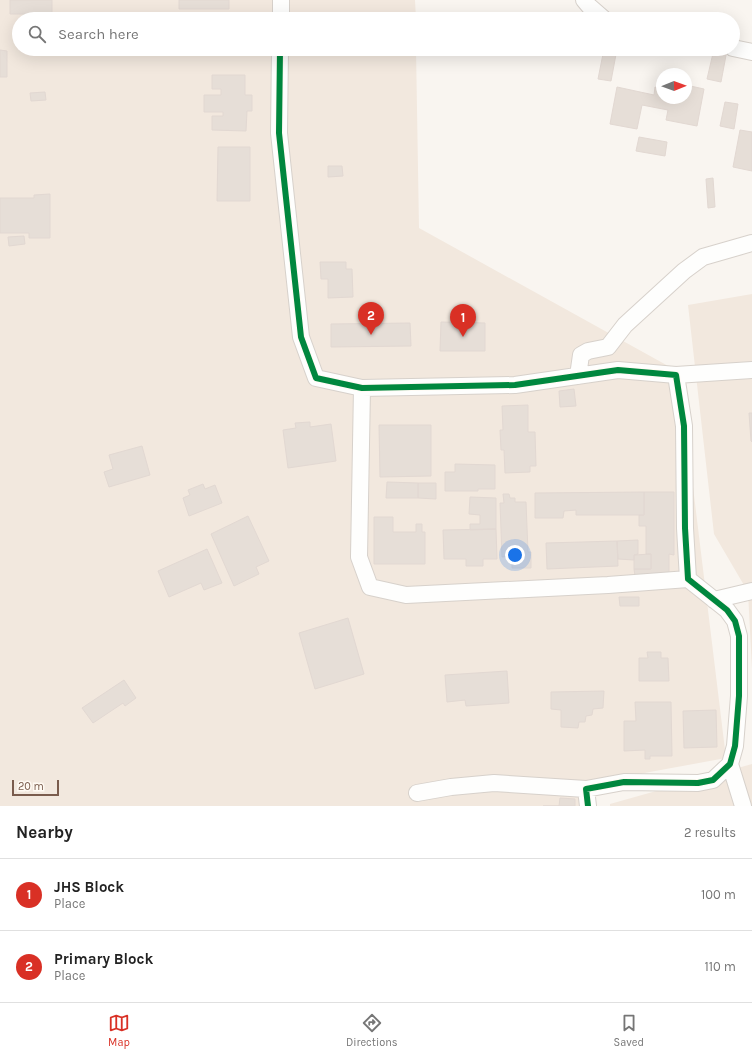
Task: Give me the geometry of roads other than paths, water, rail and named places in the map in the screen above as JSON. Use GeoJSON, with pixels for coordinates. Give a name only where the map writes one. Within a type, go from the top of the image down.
{"type":"FeatureCollection","features":[{"type":"Feature","properties":{"kind":"street"},"geometry":{"type":"LineString","coordinates":[[281,0],[281,12]]}},
{"type":"Feature","properties":{"kind":"street"},"geometry":{"type":"LineString","coordinates":[[584,0],[596,12]]}},
{"type":"Feature","properties":{"kind":"street"},"geometry":{"type":"LineString","coordinates":[[740,49],[752,52]]}},
{"type":"Feature","properties":{"kind":"street"},"geometry":{"type":"LineString","coordinates":[[280,56],[279,133],[301,337],[316,378],[362,388],[515,385],[618,370],[676,375],[752,370]]}},
{"type":"Feature","properties":{"kind":"street"},"geometry":{"type":"LineString","coordinates":[[578,376],[581,356],[588,351],[608,347],[625,325],[684,270],[703,257],[752,243]]}},
{"type":"Feature","properties":{"kind":"street"},"geometry":{"type":"LineString","coordinates":[[676,375],[684,426],[685,528],[688,579]]}},
{"type":"Feature","properties":{"kind":"street"},"geometry":{"type":"LineString","coordinates":[[362,388],[359,557],[370,587],[406,595],[608,585],[688,579],[727,610],[735,621],[739,636],[739,696],[735,746],[730,764],[713,780],[698,783],[624,782],[586,789],[494,783],[451,787],[417,793]]}},
{"type":"Feature","properties":{"kind":"street"},"geometry":{"type":"LineString","coordinates":[[714,600],[752,591]]}},
{"type":"Feature","properties":{"kind":"street"},"geometry":{"type":"LineString","coordinates":[[730,764],[743,806]]}},
{"type":"Feature","properties":{"kind":"street"},"geometry":{"type":"LineString","coordinates":[[586,789],[588,806]]}},
{"type":"Feature","properties":{"kind":"place","name":"Primary Block"},"geometry":{"type":"Point","coordinates":[371,335]}},
{"type":"Feature","properties":{"kind":"place","name":"JHS Block"},"geometry":{"type":"Point","coordinates":[463,337]}}]}
